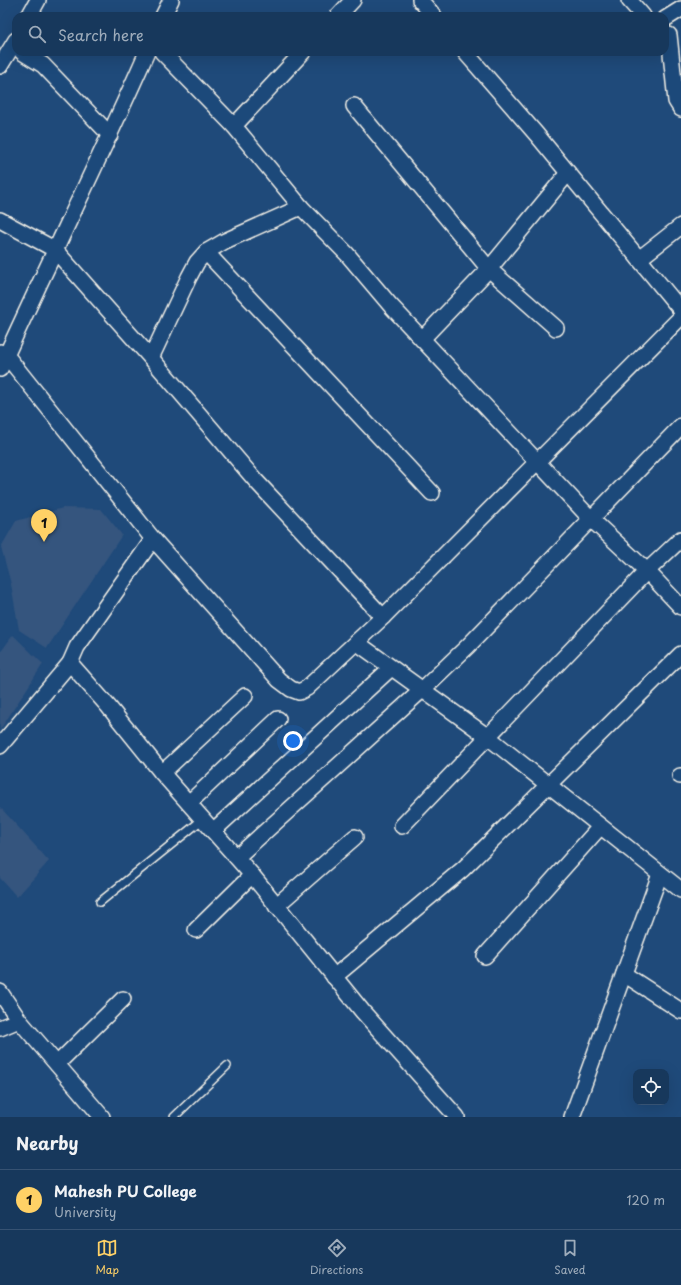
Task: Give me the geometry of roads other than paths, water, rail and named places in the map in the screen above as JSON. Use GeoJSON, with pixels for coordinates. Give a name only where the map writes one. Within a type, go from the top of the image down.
{"type":"FeatureCollection","features":[{"type":"Feature","properties":{"kind":"street"},"geometry":{"type":"LineString","coordinates":[[31,12],[38,0]]}},
{"type":"Feature","properties":{"kind":"street"},"geometry":{"type":"LineString","coordinates":[[165,12],[171,0]]}},
{"type":"Feature","properties":{"kind":"street"},"geometry":{"type":"LineString","coordinates":[[342,12],[353,0]]}},
{"type":"Feature","properties":{"kind":"street"},"geometry":{"type":"LineString","coordinates":[[420,0],[430,12]]}},
{"type":"Feature","properties":{"kind":"street"},"geometry":{"type":"LineString","coordinates":[[629,0],[640,12]]}},
{"type":"Feature","properties":{"kind":"street"},"geometry":{"type":"LineString","coordinates":[[669,16],[681,9]]}},
{"type":"Feature","properties":{"kind":"street"},"geometry":{"type":"LineString","coordinates":[[669,35],[676,101],[681,109]]}},
{"type":"Feature","properties":{"kind":"street"},"geometry":{"type":"LineString","coordinates":[[0,66],[12,48]]}},
{"type":"Feature","properties":{"kind":"street"},"geometry":{"type":"LineString","coordinates":[[28,56],[42,65],[110,135]]}},
{"type":"Feature","properties":{"kind":"street"},"geometry":{"type":"LineString","coordinates":[[0,369],[3,353],[110,135],[145,56]]}},
{"type":"Feature","properties":{"kind":"street"},"geometry":{"type":"LineString","coordinates":[[166,56],[234,126],[301,207],[347,254],[391,306],[591,519],[647,571],[681,607]]}},
{"type":"Feature","properties":{"kind":"street"},"geometry":{"type":"LineString","coordinates":[[234,126],[300,56]]}},
{"type":"Feature","properties":{"kind":"street"},"geometry":{"type":"LineString","coordinates":[[468,56],[568,173],[681,310]]}},
{"type":"Feature","properties":{"kind":"street"},"geometry":{"type":"LineString","coordinates":[[354,106],[490,269],[556,328]]}},
{"type":"Feature","properties":{"kind":"street"},"geometry":{"type":"LineString","coordinates":[[422,339],[490,269],[568,173]]}},
{"type":"Feature","properties":{"kind":"street"},"geometry":{"type":"LineString","coordinates":[[152,358],[189,277],[197,262],[206,252],[226,241],[301,207]]}},
{"type":"Feature","properties":{"kind":"street"},"geometry":{"type":"LineString","coordinates":[[0,220],[54,249],[152,358],[256,481],[382,617]]}},
{"type":"Feature","properties":{"kind":"street"},"geometry":{"type":"LineString","coordinates":[[639,259],[681,226]]}},
{"type":"Feature","properties":{"kind":"street"},"geometry":{"type":"LineString","coordinates":[[206,252],[432,493]]}},
{"type":"Feature","properties":{"kind":"street"},"geometry":{"type":"LineString","coordinates":[[3,353],[153,538],[279,680],[291,689],[299,692],[307,688],[382,617],[681,317]]}},
{"type":"Feature","properties":{"kind":"street"},"geometry":{"type":"LineString","coordinates":[[237,857],[422,690],[468,646],[681,426]]}},
{"type":"Feature","properties":{"kind":"street"},"geometry":{"type":"LineString","coordinates":[[0,746],[70,663],[77,647],[153,538]]}},
{"type":"Feature","properties":{"kind":"street"},"geometry":{"type":"LineString","coordinates":[[402,826],[647,571],[681,539]]}},
{"type":"Feature","properties":{"kind":"street"},"geometry":{"type":"LineString","coordinates":[[356,642],[488,737],[681,890]]}},
{"type":"Feature","properties":{"kind":"street"},"geometry":{"type":"LineString","coordinates":[[334,977],[462,869],[681,654]]}},
{"type":"Feature","properties":{"kind":"street"},"geometry":{"type":"LineString","coordinates":[[70,663],[108,706],[162,773],[237,857],[334,977],[457,1117]]}},
{"type":"Feature","properties":{"kind":"street"},"geometry":{"type":"LineString","coordinates":[[213,830],[391,668]]}},
{"type":"Feature","properties":{"kind":"street"},"geometry":{"type":"LineString","coordinates":[[162,773],[246,696]]}},
{"type":"Feature","properties":{"kind":"street"},"geometry":{"type":"LineString","coordinates":[[189,804],[278,719]]}},
{"type":"Feature","properties":{"kind":"street"},"geometry":{"type":"LineString","coordinates":[[485,956],[600,827]]}},
{"type":"Feature","properties":{"kind":"street"},"geometry":{"type":"LineString","coordinates":[[276,906],[355,837]]}},
{"type":"Feature","properties":{"kind":"street"},"geometry":{"type":"LineString","coordinates":[[572,1117],[660,874]]}},
{"type":"Feature","properties":{"kind":"street"},"geometry":{"type":"LineString","coordinates":[[196,930],[252,875]]}},
{"type":"Feature","properties":{"kind":"street"},"geometry":{"type":"LineString","coordinates":[[624,974],[681,1011]]}},
{"type":"Feature","properties":{"kind":"street"},"geometry":{"type":"LineString","coordinates":[[0,992],[19,1020],[102,1117]]}},
{"type":"Feature","properties":{"kind":"street"},"geometry":{"type":"LineString","coordinates":[[57,1064],[123,999]]}},
{"type":"Feature","properties":{"kind":"street"},"geometry":{"type":"LineString","coordinates":[[0,1028],[19,1020]]}},
{"type":"Feature","properties":{"kind":"lane"},"geometry":{"type":"LineString","coordinates":[[100,902],[203,819]]}},
{"type":"Feature","properties":{"kind":"lane"},"geometry":{"type":"LineString","coordinates":[[174,1117],[227,1066]]}},
{"type":"Feature","properties":{"kind":"place","name":"Mahesh PU College"},"geometry":{"type":"Point","coordinates":[44,542]}}]}
